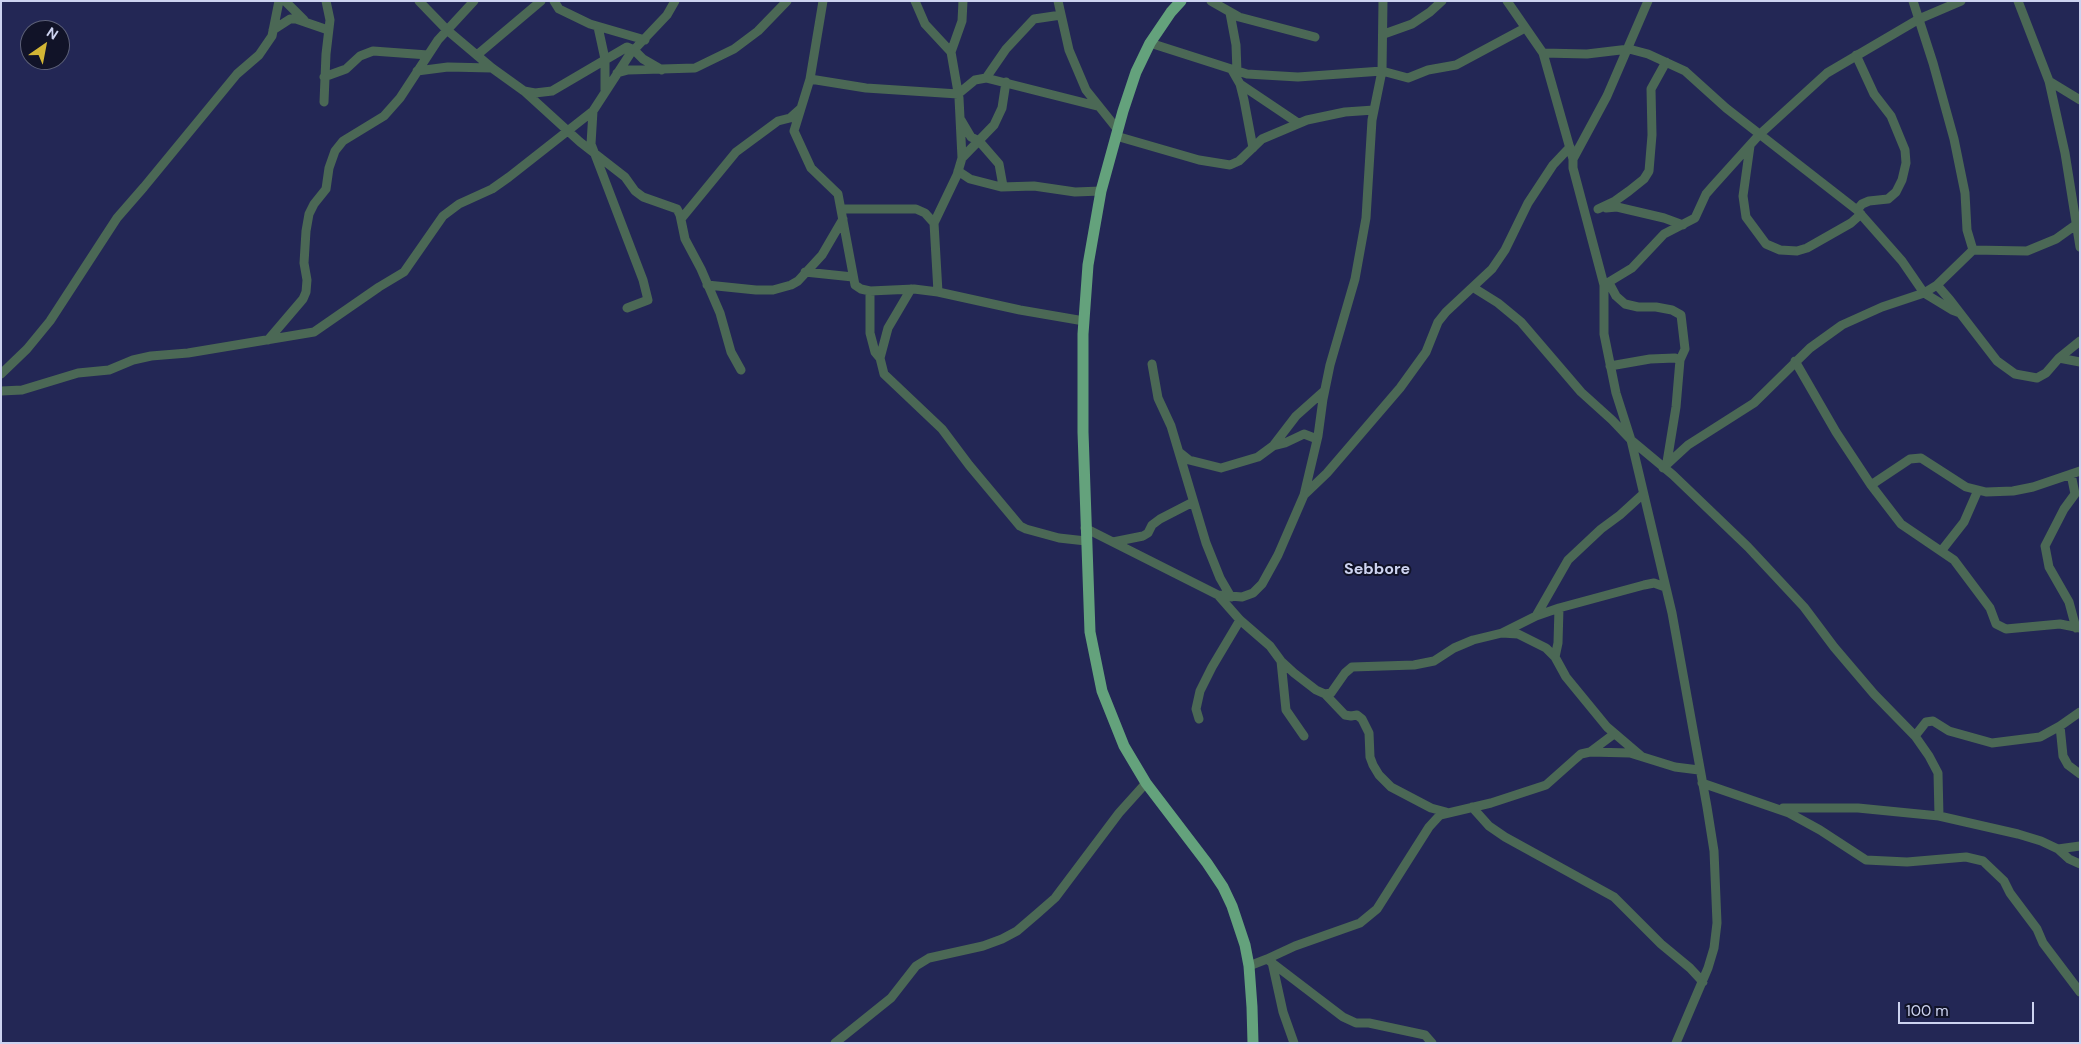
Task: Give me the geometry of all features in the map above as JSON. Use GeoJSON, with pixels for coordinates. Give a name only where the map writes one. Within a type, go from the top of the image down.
{"type":"FeatureCollection","features":[{"type":"Feature","properties":{"kind":"main road"},"geometry":{"type":"LineString","coordinates":[[1181,1],[1170,12],[1150,43],[1136,72],[1101,191],[1088,265],[1084,321],[1082,423],[1090,632],[1102,691],[1124,746],[1146,783],[1223,887],[1238,924],[1249,966],[1252,1043]]}},
{"type":"Feature","properties":{"kind":"street"},"geometry":{"type":"LineString","coordinates":[[1,374],[27,349],[50,321],[117,218],[237,74],[259,55],[272,36],[279,1]]}},
{"type":"Feature","properties":{"kind":"street"},"geometry":{"type":"LineString","coordinates":[[285,1],[304,20],[328,30]]}},
{"type":"Feature","properties":{"kind":"street"},"geometry":{"type":"LineString","coordinates":[[324,102],[324,77],[330,20],[326,1]]}},
{"type":"Feature","properties":{"kind":"street"},"geometry":{"type":"LineString","coordinates":[[418,1],[447,30],[492,68],[524,91],[624,178],[635,191],[643,197],[677,209],[681,218],[684,239],[701,268],[720,313],[730,352],[741,370]]}},
{"type":"Feature","properties":{"kind":"street"},"geometry":{"type":"LineString","coordinates":[[268,340],[303,299],[306,292],[307,280],[304,263],[307,222],[314,204],[326,189],[329,168],[335,151],[343,141],[384,116],[400,98],[447,30],[474,1]]}},
{"type":"Feature","properties":{"kind":"street"},"geometry":{"type":"LineString","coordinates":[[477,55],[540,1]]}},
{"type":"Feature","properties":{"kind":"street"},"geometry":{"type":"LineString","coordinates":[[554,1],[559,9],[572,16],[645,40]]}},
{"type":"Feature","properties":{"kind":"street"},"geometry":{"type":"LineString","coordinates":[[1,391],[22,390],[78,373],[109,370],[133,360],[151,356],[188,353],[314,332],[404,272],[443,216],[459,204],[492,189],[509,178],[593,111],[634,50],[667,15],[675,1]]}},
{"type":"Feature","properties":{"kind":"street"},"geometry":{"type":"LineString","coordinates":[[617,73],[628,70],[695,68],[734,49],[758,31],[787,1]]}},
{"type":"Feature","properties":{"kind":"street"},"geometry":{"type":"LineString","coordinates":[[823,1],[810,78],[794,131],[811,168],[838,194],[855,285],[870,291],[911,289],[938,292],[1020,310],[1084,321]]}},
{"type":"Feature","properties":{"kind":"street"},"geometry":{"type":"LineString","coordinates":[[916,1],[925,24],[951,52]]}},
{"type":"Feature","properties":{"kind":"street"},"geometry":{"type":"LineString","coordinates":[[938,292],[934,222],[958,171],[962,158],[958,94],[951,52],[962,21],[963,1]]}},
{"type":"Feature","properties":{"kind":"street"},"geometry":{"type":"LineString","coordinates":[[1058,1],[1069,50],[1086,90],[1117,133],[1199,160],[1230,165],[1239,161],[1262,139],[1298,123],[1324,115],[1374,110]]}},
{"type":"Feature","properties":{"kind":"street"},"geometry":{"type":"LineString","coordinates":[[1211,1],[1230,13],[1261,24],[1315,37]]}},
{"type":"Feature","properties":{"kind":"street"},"geometry":{"type":"LineString","coordinates":[[1085,528],[1218,594],[1242,597],[1253,593],[1262,584],[1278,555],[1304,495],[1318,439],[1324,391],[1355,279],[1366,218],[1374,110],[1382,71],[1384,1]]}},
{"type":"Feature","properties":{"kind":"street"},"geometry":{"type":"LineString","coordinates":[[1384,34],[1412,24],[1442,1]]}},
{"type":"Feature","properties":{"kind":"street"},"geometry":{"type":"LineString","coordinates":[[1507,1],[1542,53],[1570,147],[1573,168],[1585,212],[1607,284],[1625,304],[1672,310],[1681,315],[1686,349],[1680,360],[1676,407],[1665,465]]}},
{"type":"Feature","properties":{"kind":"street"},"geometry":{"type":"LineString","coordinates":[[1573,159],[1607,96],[1629,49],[1648,1]]}},
{"type":"Feature","properties":{"kind":"street"},"geometry":{"type":"LineString","coordinates":[[1913,1],[1954,139],[1965,193],[1967,230],[1973,250]]}},
{"type":"Feature","properties":{"kind":"street"},"geometry":{"type":"LineString","coordinates":[[1607,284],[1632,268],[1664,234],[1695,218],[1706,194],[1759,135],[1827,73],[1919,19],[1961,1]]}},
{"type":"Feature","properties":{"kind":"street"},"geometry":{"type":"LineString","coordinates":[[2018,1],[2049,81],[2065,153],[2080,247]]}},
{"type":"Feature","properties":{"kind":"street"},"geometry":{"type":"LineString","coordinates":[[1230,13],[1236,45],[1235,71],[1250,123],[1253,148]]}},
{"type":"Feature","properties":{"kind":"street"},"geometry":{"type":"LineString","coordinates":[[986,78],[1006,49],[1034,19],[1061,15]]}},
{"type":"Feature","properties":{"kind":"street"},"geometry":{"type":"LineString","coordinates":[[273,30],[290,20],[304,20]]}},
{"type":"Feature","properties":{"kind":"street"},"geometry":{"type":"LineString","coordinates":[[598,26],[605,59],[605,92]]}},
{"type":"Feature","properties":{"kind":"street"},"geometry":{"type":"LineString","coordinates":[[1150,43],[1235,71],[1298,77],[1382,71],[1408,78],[1428,70],[1456,65],[1525,28]]}},
{"type":"Feature","properties":{"kind":"street"},"geometry":{"type":"LineString","coordinates":[[524,91],[535,93],[552,91],[627,46],[643,59],[662,70]]}},
{"type":"Feature","properties":{"kind":"street"},"geometry":{"type":"LineString","coordinates":[[1542,53],[1587,54],[1629,49],[1648,54],[1685,71],[1759,135],[1859,212],[1902,260],[1924,293],[1952,310],[1960,312]]}},
{"type":"Feature","properties":{"kind":"street"},"geometry":{"type":"LineString","coordinates":[[324,77],[346,69],[360,56],[372,51],[428,55]]}},
{"type":"Feature","properties":{"kind":"street"},"geometry":{"type":"LineString","coordinates":[[1750,146],[1744,196],[1746,217],[1766,244],[1780,250],[1797,251],[1807,248],[1846,226],[1869,201],[1888,199],[1896,192],[1902,180],[1906,163],[1905,150],[1891,116],[1874,94],[1856,55]]}},
{"type":"Feature","properties":{"kind":"street"},"geometry":{"type":"LineString","coordinates":[[1598,209],[1615,201],[1629,191],[1644,179],[1649,171],[1652,135],[1651,88],[1666,62]]}},
{"type":"Feature","properties":{"kind":"street"},"geometry":{"type":"LineString","coordinates":[[418,71],[448,67],[492,68]]}},
{"type":"Feature","properties":{"kind":"street"},"geometry":{"type":"LineString","coordinates":[[810,78],[866,88],[958,94],[975,80],[986,78],[1097,106]]}},
{"type":"Feature","properties":{"kind":"street"},"geometry":{"type":"LineString","coordinates":[[2049,81],[2080,100]]}},
{"type":"Feature","properties":{"kind":"street"},"geometry":{"type":"LineString","coordinates":[[962,158],[994,125],[1002,108],[1006,82]]}},
{"type":"Feature","properties":{"kind":"street"},"geometry":{"type":"LineString","coordinates":[[1240,84],[1298,123]]}},
{"type":"Feature","properties":{"kind":"street"},"geometry":{"type":"LineString","coordinates":[[681,218],[719,174],[729,158],[773,124],[790,118],[800,109]]}},
{"type":"Feature","properties":{"kind":"street"},"geometry":{"type":"LineString","coordinates":[[593,111],[592,144],[594,152],[643,280],[648,300],[628,308]]}},
{"type":"Feature","properties":{"kind":"street"},"geometry":{"type":"LineString","coordinates":[[959,116],[971,137],[979,141],[999,164],[1002,186]]}},
{"type":"Feature","properties":{"kind":"street"},"geometry":{"type":"LineString","coordinates":[[1304,495],[1322,478],[1382,411],[1426,352],[1438,322],[1446,312],[1474,288],[1492,269],[1505,250],[1528,203],[1553,165],[1570,147]]}},
{"type":"Feature","properties":{"kind":"street"},"geometry":{"type":"LineString","coordinates":[[958,171],[970,179],[1002,186],[1034,186],[1075,192],[1101,191]]}},
{"type":"Feature","properties":{"kind":"street"},"geometry":{"type":"LineString","coordinates":[[951,186],[958,181],[970,179]]}},
{"type":"Feature","properties":{"kind":"street"},"geometry":{"type":"LineString","coordinates":[[1585,212],[1616,207],[1664,218],[1683,225]]}},
{"type":"Feature","properties":{"kind":"street"},"geometry":{"type":"LineString","coordinates":[[842,214],[916,209],[925,213],[934,222]]}},
{"type":"Feature","properties":{"kind":"street"},"geometry":{"type":"LineString","coordinates":[[707,285],[737,289],[773,290],[790,285],[822,255],[842,214]]}},
{"type":"Feature","properties":{"kind":"street"},"geometry":{"type":"LineString","coordinates":[[1665,465],[1688,445],[1754,403],[1795,361],[1842,325],[1882,307],[1924,293],[1937,285],[1973,250],[2027,251],[2078,229]]}},
{"type":"Feature","properties":{"kind":"street"},"geometry":{"type":"LineString","coordinates":[[806,272],[853,277]]}},
{"type":"Feature","properties":{"kind":"street"},"geometry":{"type":"LineString","coordinates":[[1607,284],[1604,334],[1610,366],[1631,440],[1672,613],[1714,851],[1717,923],[1714,948],[1703,982],[1676,1043]]}},
{"type":"Feature","properties":{"kind":"street"},"geometry":{"type":"LineString","coordinates":[[1937,285],[1997,361],[2014,374],[2036,378],[2046,373],[2059,358],[2080,341]]}},
{"type":"Feature","properties":{"kind":"street"},"geometry":{"type":"LineString","coordinates":[[1474,288],[1521,322],[1581,392],[1631,440],[1665,465],[1748,547],[1798,600],[1834,647],[1874,694],[1915,736],[1929,756],[1938,773],[1939,816]]}},
{"type":"Feature","properties":{"kind":"street"},"geometry":{"type":"LineString","coordinates":[[880,358],[888,328],[911,289]]}},
{"type":"Feature","properties":{"kind":"street"},"geometry":{"type":"LineString","coordinates":[[870,291],[870,333],[884,374],[942,428],[969,465],[1020,526],[1059,538],[1086,541]]}},
{"type":"Feature","properties":{"kind":"street"},"geometry":{"type":"LineString","coordinates":[[1610,366],[1650,359],[1675,358],[1680,360]]}},
{"type":"Feature","properties":{"kind":"street"},"geometry":{"type":"LineString","coordinates":[[2059,358],[2080,362]]}},
{"type":"Feature","properties":{"kind":"street"},"geometry":{"type":"LineString","coordinates":[[1795,361],[1836,432],[1871,485],[1901,524],[1942,550],[1954,560],[1990,608],[1996,624],[2006,629],[2060,624],[2078,628]]}},
{"type":"Feature","properties":{"kind":"street"},"geometry":{"type":"LineString","coordinates":[[1152,364],[1158,398],[1171,426],[1212,559],[1231,597]]}},
{"type":"Feature","properties":{"kind":"street"},"geometry":{"type":"LineString","coordinates":[[1177,450],[1189,460],[1221,468],[1258,457],[1273,446],[1296,416],[1324,391]]}},
{"type":"Feature","properties":{"kind":"street"},"geometry":{"type":"LineString","coordinates":[[1273,446],[1285,443],[1304,434],[1318,439]]}},
{"type":"Feature","properties":{"kind":"street"},"geometry":{"type":"LineString","coordinates":[[1871,485],[1910,459],[1921,458],[1966,487],[1986,492],[2014,491],[2033,487],[2075,472],[2075,494],[2064,509],[2045,546],[2049,567],[2069,602],[2078,628]]}},
{"type":"Feature","properties":{"kind":"street"},"geometry":{"type":"LineString","coordinates":[[1942,550],[1964,522],[1978,490]]}},
{"type":"Feature","properties":{"kind":"street"},"geometry":{"type":"LineString","coordinates":[[1536,616],[1568,560],[1643,494]]}},
{"type":"Feature","properties":{"kind":"street"},"geometry":{"type":"LineString","coordinates":[[1113,542],[1143,536],[1160,519],[1193,502]]}},
{"type":"Feature","properties":{"kind":"street"},"geometry":{"type":"LineString","coordinates":[[1325,694],[1332,693],[1345,673],[1352,667],[1414,665],[1434,662],[1454,648],[1502,633],[1536,616],[1559,608],[1654,583],[1662,574]]}},
{"type":"Feature","properties":{"kind":"street"},"geometry":{"type":"LineString","coordinates":[[1654,583],[1665,587]]}},
{"type":"Feature","properties":{"kind":"street"},"geometry":{"type":"LineString","coordinates":[[1218,594],[1240,620],[1270,646],[1281,661],[1309,685],[1325,694],[1345,715],[1357,714],[1362,719],[1369,733],[1372,765],[1385,781],[1408,797],[1431,808],[1449,813]]}},
{"type":"Feature","properties":{"kind":"street"},"geometry":{"type":"LineString","coordinates":[[1556,657],[1559,608]]}},
{"type":"Feature","properties":{"kind":"street"},"geometry":{"type":"LineString","coordinates":[[1199,719],[1196,709],[1200,691],[1240,620]]}},
{"type":"Feature","properties":{"kind":"street"},"geometry":{"type":"LineString","coordinates":[[1502,633],[1518,634],[1546,648],[1556,657],[1566,677],[1614,734],[1641,756]]}},
{"type":"Feature","properties":{"kind":"street"},"geometry":{"type":"LineString","coordinates":[[1281,661],[1286,710],[1304,736]]}},
{"type":"Feature","properties":{"kind":"street"},"geometry":{"type":"LineString","coordinates":[[1915,736],[1926,722],[1933,721],[1949,730],[1992,743],[2040,737],[2080,712]]}},
{"type":"Feature","properties":{"kind":"street"},"geometry":{"type":"LineString","coordinates":[[2060,726],[2063,756],[2068,765],[2080,774]]}},
{"type":"Feature","properties":{"kind":"street"},"geometry":{"type":"LineString","coordinates":[[1590,752],[1614,734]]}},
{"type":"Feature","properties":{"kind":"street"},"geometry":{"type":"LineString","coordinates":[[1249,966],[1270,961],[1295,946],[1360,923],[1378,909],[1429,827],[1440,815],[1492,803],[1546,785],[1581,754],[1590,752],[1630,752],[1675,767],[1699,770]]}},
{"type":"Feature","properties":{"kind":"street"},"geometry":{"type":"LineString","coordinates":[[1702,782],[1789,813],[1866,860],[1907,862],[1966,857],[1983,861],[2004,881],[2010,893],[2037,930],[2043,943],[2080,992]]}},
{"type":"Feature","properties":{"kind":"street"},"geometry":{"type":"LineString","coordinates":[[835,1043],[891,998],[916,966],[929,958],[984,946],[1002,939],[1038,913],[1055,898],[1119,813],[1146,783]]}},
{"type":"Feature","properties":{"kind":"street"},"geometry":{"type":"LineString","coordinates":[[1472,807],[1489,826],[1505,837],[1614,897],[1661,944],[1690,968],[1703,982]]}},
{"type":"Feature","properties":{"kind":"street"},"geometry":{"type":"LineString","coordinates":[[1774,808],[1858,808],[1939,816],[2018,834],[2058,849],[2069,859],[2080,864]]}},
{"type":"Feature","properties":{"kind":"street"},"geometry":{"type":"LineString","coordinates":[[2058,849],[2080,846]]}},
{"type":"Feature","properties":{"kind":"street"},"geometry":{"type":"LineString","coordinates":[[1270,961],[1282,1012],[1294,1043]]}},
{"type":"Feature","properties":{"kind":"street"},"geometry":{"type":"LineString","coordinates":[[1270,961],[1343,1017],[1356,1023],[1370,1023],[1425,1035],[1432,1043]]}},
{"type":"Feature","properties":{"kind":"district","name":"Sebbore"},"geometry":{"type":"Point","coordinates":[1377,570]}}]}
